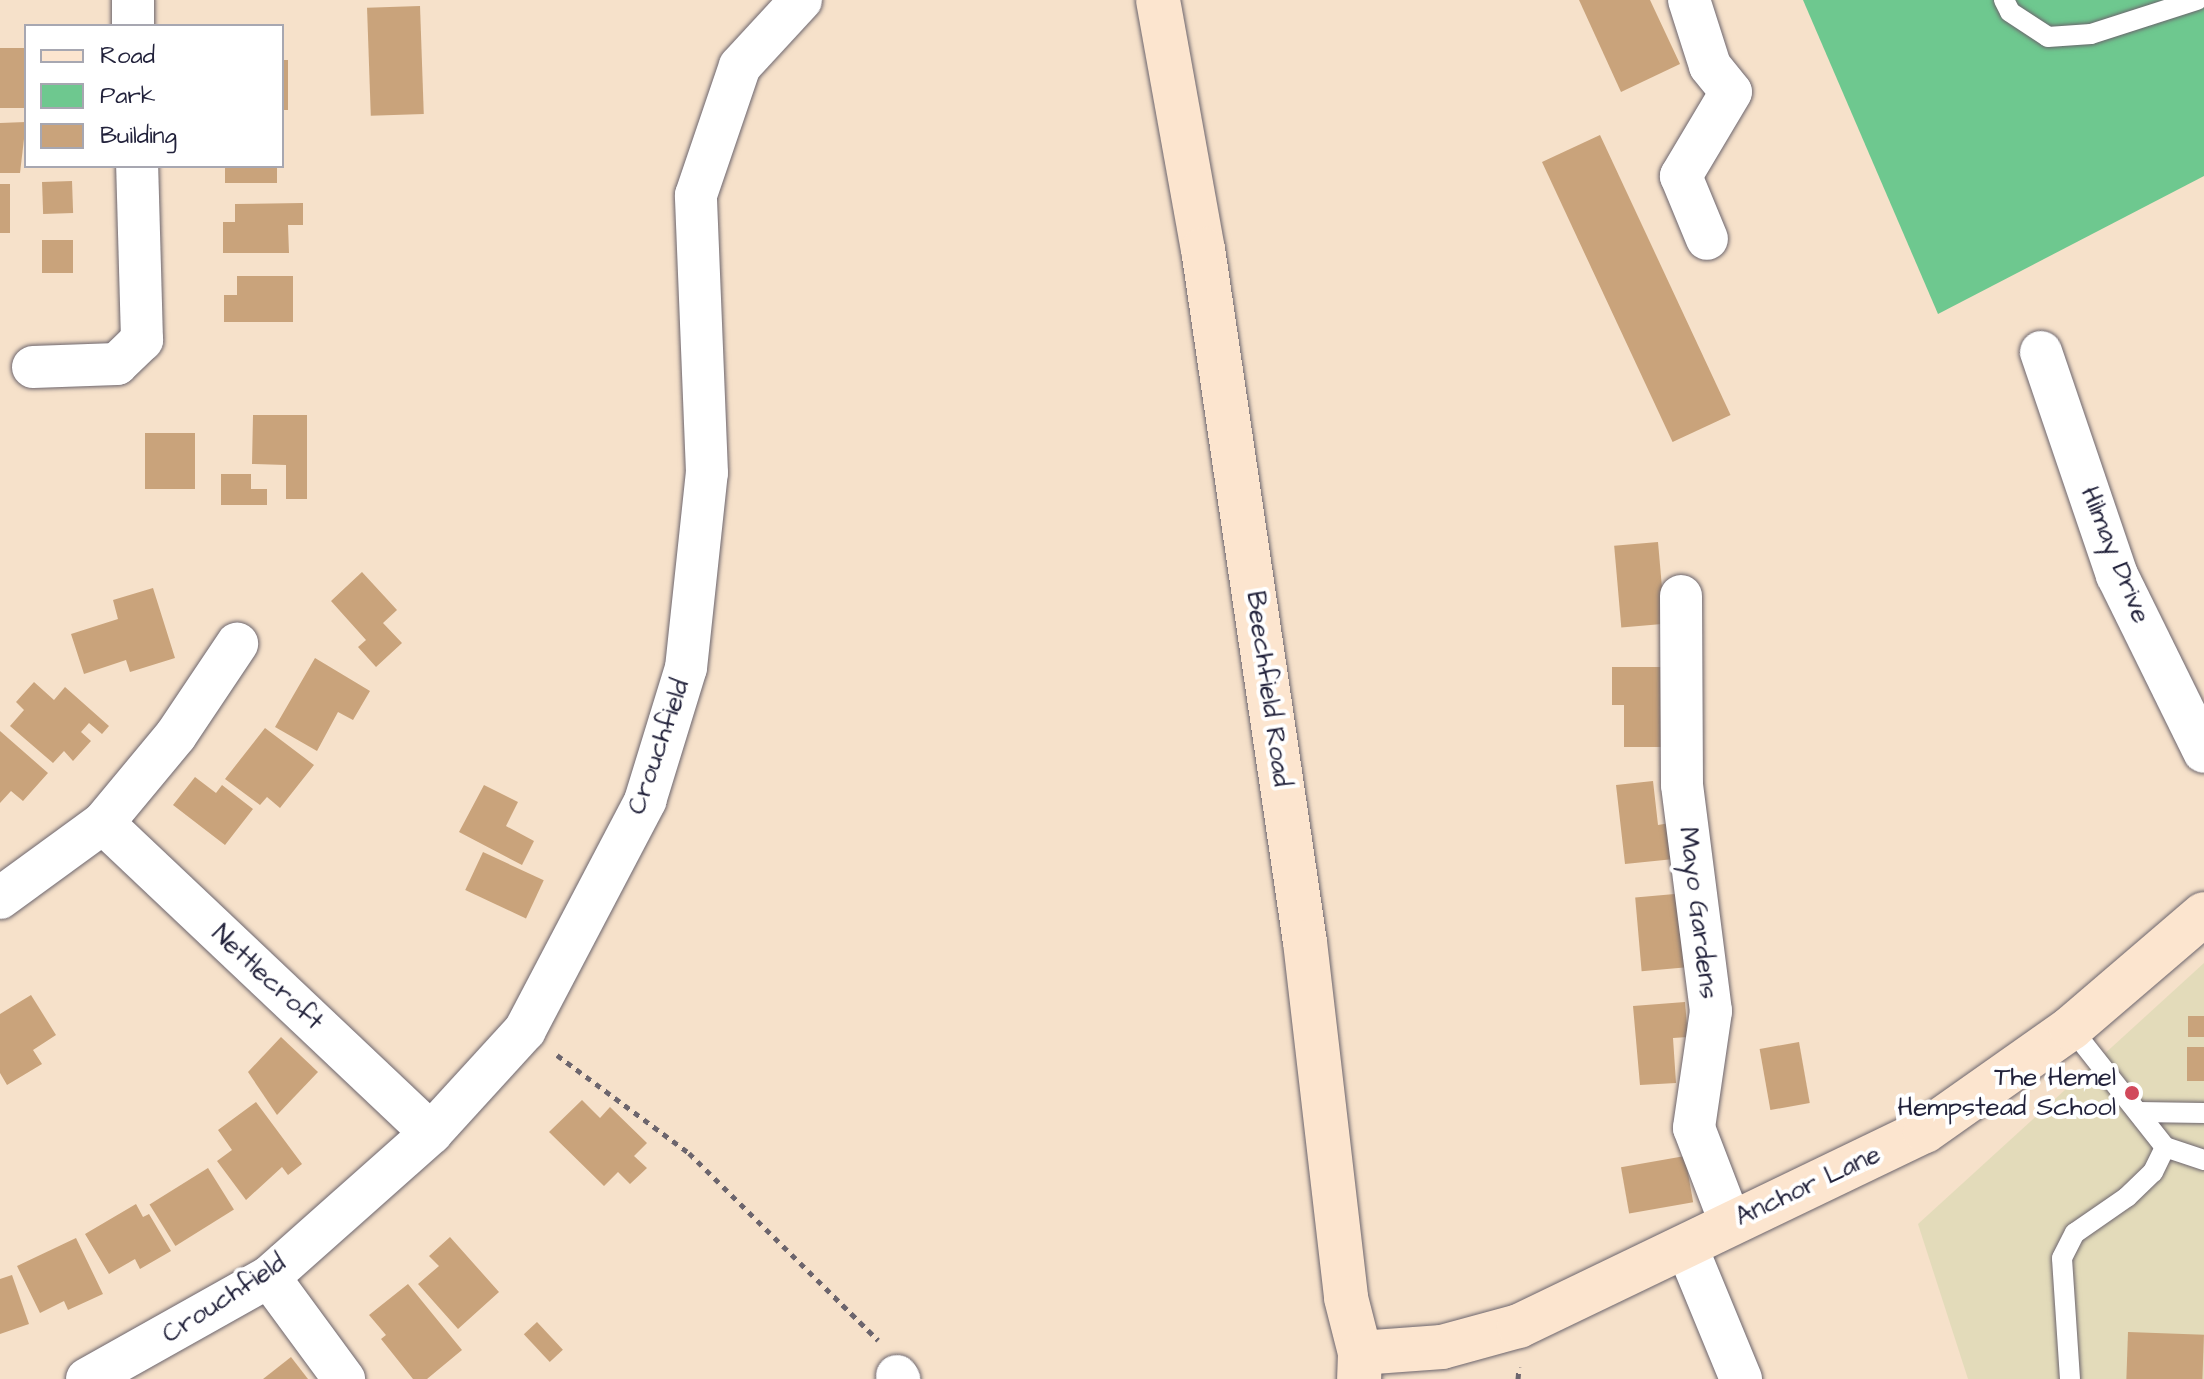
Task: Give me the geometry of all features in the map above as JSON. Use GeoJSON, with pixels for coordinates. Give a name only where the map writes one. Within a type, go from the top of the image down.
{"type":"FeatureCollection","features":[{"type":"Feature","properties":{"kind":"street"},"geometry":{"type":"LineString","coordinates":[[133,0],[133,24]]}},
{"type":"Feature","properties":{"kind":"street","name":"Crouchfield"},"geometry":{"type":"LineString","coordinates":[[87,1379],[269,1277],[431,1133],[525,1030],[645,801],[686,668],[707,473],[696,195],[740,66],[801,0]]}},
{"type":"Feature","properties":{"kind":"street","name":"Beechfield Road"},"geometry":{"type":"LineString","coordinates":[[1158,0],[1203,249],[1305,942],[1346,1298],[1359,1366]]}},
{"type":"Feature","properties":{"kind":"street"},"geometry":{"type":"LineString","coordinates":[[1689,0],[1710,66],[1731,92],[1681,176],[1707,239]]}},
{"type":"Feature","properties":{"kind":"street"},"geometry":{"type":"LineString","coordinates":[[33,367],[117,364],[142,340],[137,168]]}},
{"type":"Feature","properties":{"kind":"street","name":"Hilmay Drive"},"geometry":{"type":"LineString","coordinates":[[2041,352],[2117,575],[2204,752]]}},
{"type":"Feature","properties":{"kind":"street","name":"Mayo Gardens"},"geometry":{"type":"LineString","coordinates":[[1681,596],[1682,785],[1711,1011],[1694,1128],[1730,1222]]}},
{"type":"Feature","properties":{"kind":"street"},"geometry":{"type":"LineString","coordinates":[[0,898],[103,823],[176,735],[237,644]]}},
{"type":"Feature","properties":{"kind":"street","name":"Nettlecroft"},"geometry":{"type":"LineString","coordinates":[[103,823],[431,1133]]}},
{"type":"Feature","properties":{"kind":"street","name":"Anchor Lane"},"geometry":{"type":"LineString","coordinates":[[1359,1366],[1519,1326],[1687,1248],[1730,1222],[1925,1131],[2071,1028],[2204,914]]}},
{"type":"Feature","properties":{"kind":"street"},"geometry":{"type":"LineString","coordinates":[[1687,1248],[1741,1379]]}},
{"type":"Feature","properties":{"kind":"street"},"geometry":{"type":"LineString","coordinates":[[269,1277],[344,1379]]}},
{"type":"Feature","properties":{"kind":"lane"},"geometry":{"type":"LineString","coordinates":[[2004,0],[2010,12],[2048,37],[2091,34],[2197,0]]}},
{"type":"Feature","properties":{"kind":"lane"},"geometry":{"type":"LineString","coordinates":[[2071,1028],[2165,1147],[2204,1160]]}},
{"type":"Feature","properties":{"kind":"lane"},"geometry":{"type":"LineString","coordinates":[[2138,1112],[2204,1113]]}},
{"type":"Feature","properties":{"kind":"lane"},"geometry":{"type":"LineString","coordinates":[[2070,1379],[2062,1258],[2075,1233],[2153,1172],[2165,1147]]}},
{"type":"Feature","properties":{"kind":"path"},"geometry":{"type":"LineString","coordinates":[[525,1030],[689,1153],[766,1224],[881,1343],[898,1378]]}},
{"type":"Feature","properties":{"kind":"shaded area","name":"The Hemel Hempstead School"},"geometry":{"type":"Polygon","coordinates":[[[2204,963],[2204,1379],[1968,1379],[1918,1224],[2204,963]]]}},
{"type":"Feature","properties":{"kind":"green space"},"geometry":{"type":"Polygon","coordinates":[[[1803,0],[2204,0],[2204,176],[1938,314],[1803,0]]]}},
{"type":"Feature","properties":{"kind":"building"},"geometry":{"type":"Polygon","coordinates":[[[1579,0],[1650,0],[1680,64],[1621,92],[1579,0]]]}},
{"type":"Feature","properties":{"kind":"building"},"geometry":{"type":"Polygon","coordinates":[[[420,6],[424,114],[371,116],[367,8],[420,6]]]}},
{"type":"Feature","properties":{"kind":"building"},"geometry":{"type":"Polygon","coordinates":[[[0,48],[24,48],[24,108],[0,108],[0,48]]]}},
{"type":"Feature","properties":{"kind":"building"},"geometry":{"type":"Polygon","coordinates":[[[284,60],[288,60],[288,110],[284,110],[284,60]]]}},
{"type":"Feature","properties":{"kind":"building"},"geometry":{"type":"Polygon","coordinates":[[[24,122],[20,173],[0,173],[0,123],[24,122]]]}},
{"type":"Feature","properties":{"kind":"building"},"geometry":{"type":"Polygon","coordinates":[[[1600,135],[1731,415],[1673,442],[1542,162],[1600,135]]]}},
{"type":"Feature","properties":{"kind":"building"},"geometry":{"type":"Polygon","coordinates":[[[225,168],[277,168],[277,183],[225,183],[225,168]]]}},
{"type":"Feature","properties":{"kind":"building"},"geometry":{"type":"Polygon","coordinates":[[[72,181],[73,213],[43,214],[42,182],[72,181]]]}},
{"type":"Feature","properties":{"kind":"building"},"geometry":{"type":"Polygon","coordinates":[[[0,184],[10,184],[10,233],[0,233],[0,184]]]}},
{"type":"Feature","properties":{"kind":"building"},"geometry":{"type":"Polygon","coordinates":[[[303,203],[303,225],[288,225],[289,253],[223,253],[223,222],[235,222],[235,204],[303,203]]]}},
{"type":"Feature","properties":{"kind":"building"},"geometry":{"type":"Polygon","coordinates":[[[42,240],[73,240],[73,273],[42,273],[42,240]]]}},
{"type":"Feature","properties":{"kind":"building"},"geometry":{"type":"Polygon","coordinates":[[[237,276],[293,276],[293,322],[224,322],[224,295],[237,295],[237,276]]]}},
{"type":"Feature","properties":{"kind":"building"},"geometry":{"type":"Polygon","coordinates":[[[253,415],[307,415],[307,499],[286,499],[286,465],[252,464],[253,415]]]}},
{"type":"Feature","properties":{"kind":"building"},"geometry":{"type":"Polygon","coordinates":[[[145,433],[195,433],[195,489],[145,489],[145,433]]]}},
{"type":"Feature","properties":{"kind":"building"},"geometry":{"type":"Polygon","coordinates":[[[221,474],[251,474],[251,489],[267,489],[267,505],[221,505],[221,474]]]}},
{"type":"Feature","properties":{"kind":"building"},"geometry":{"type":"Polygon","coordinates":[[[1658,542],[1665,624],[1621,628],[1614,546],[1658,542]]]}},
{"type":"Feature","properties":{"kind":"building"},"geometry":{"type":"Polygon","coordinates":[[[362,572],[397,610],[383,623],[402,643],[376,667],[358,647],[366,640],[331,601],[362,572]]]}},
{"type":"Feature","properties":{"kind":"building"},"geometry":{"type":"Polygon","coordinates":[[[153,588],[175,658],[130,672],[126,660],[84,674],[71,634],[118,619],[113,600],[153,588]]]}},
{"type":"Feature","properties":{"kind":"building"},"geometry":{"type":"Polygon","coordinates":[[[315,658],[370,691],[353,720],[338,712],[317,751],[275,727],[315,658]]]}},
{"type":"Feature","properties":{"kind":"building"},"geometry":{"type":"Polygon","coordinates":[[[1612,667],[1663,667],[1663,747],[1624,747],[1624,705],[1612,705],[1612,667]]]}},
{"type":"Feature","properties":{"kind":"building"},"geometry":{"type":"Polygon","coordinates":[[[34,682],[54,700],[65,687],[109,726],[102,734],[89,723],[81,732],[91,741],[73,761],[64,751],[53,763],[10,726],[24,710],[16,702],[34,682]]]}},
{"type":"Feature","properties":{"kind":"building"},"geometry":{"type":"Polygon","coordinates":[[[265,728],[314,765],[280,808],[267,797],[260,805],[225,779],[265,728]]]}},
{"type":"Feature","properties":{"kind":"building"},"geometry":{"type":"Polygon","coordinates":[[[0,731],[48,773],[23,801],[11,791],[0,803],[0,731]]]}},
{"type":"Feature","properties":{"kind":"building"},"geometry":{"type":"Polygon","coordinates":[[[195,777],[216,793],[222,785],[253,809],[225,845],[173,805],[195,777]]]}},
{"type":"Feature","properties":{"kind":"building"},"geometry":{"type":"Polygon","coordinates":[[[1653,781],[1658,825],[1670,823],[1674,859],[1625,864],[1616,785],[1653,781]]]}},
{"type":"Feature","properties":{"kind":"building"},"geometry":{"type":"Polygon","coordinates":[[[484,785],[518,802],[506,826],[534,841],[522,865],[459,832],[484,785]]]}},
{"type":"Feature","properties":{"kind":"building"},"geometry":{"type":"Polygon","coordinates":[[[483,852],[544,880],[526,918],[465,890],[483,852]]]}},
{"type":"Feature","properties":{"kind":"building"},"geometry":{"type":"Polygon","coordinates":[[[1686,893],[1692,967],[1642,971],[1635,897],[1686,893]]]}},
{"type":"Feature","properties":{"kind":"building"},"geometry":{"type":"Polygon","coordinates":[[[31,995],[56,1035],[33,1050],[42,1064],[7,1085],[0,1073],[0,1014],[31,995]]]}},
{"type":"Feature","properties":{"kind":"building"},"geometry":{"type":"Polygon","coordinates":[[[1685,1002],[1688,1037],[1673,1038],[1676,1083],[1640,1085],[1633,1006],[1685,1002]]]}},
{"type":"Feature","properties":{"kind":"building"},"geometry":{"type":"Polygon","coordinates":[[[2188,1016],[2204,1016],[2204,1037],[2188,1037],[2188,1016]]]}},
{"type":"Feature","properties":{"kind":"building"},"geometry":{"type":"Polygon","coordinates":[[[281,1037],[318,1072],[277,1115],[248,1072],[281,1037]]]}},
{"type":"Feature","properties":{"kind":"building"},"geometry":{"type":"Polygon","coordinates":[[[1799,1042],[1810,1103],[1770,1110],[1760,1049],[1799,1042]]]}},
{"type":"Feature","properties":{"kind":"building"},"geometry":{"type":"Polygon","coordinates":[[[2187,1047],[2204,1047],[2204,1081],[2187,1081],[2187,1047]]]}},
{"type":"Feature","properties":{"kind":"building"},"geometry":{"type":"Polygon","coordinates":[[[582,1100],[600,1118],[610,1107],[647,1143],[634,1156],[647,1168],[630,1184],[618,1172],[604,1186],[549,1132],[582,1100]]]}},
{"type":"Feature","properties":{"kind":"building"},"geometry":{"type":"Polygon","coordinates":[[[256,1102],[302,1164],[288,1175],[282,1167],[246,1200],[217,1161],[232,1150],[218,1130],[256,1102]]]}},
{"type":"Feature","properties":{"kind":"building"},"geometry":{"type":"Polygon","coordinates":[[[1685,1156],[1693,1202],[1629,1214],[1621,1167],[1685,1156]]]}},
{"type":"Feature","properties":{"kind":"building"},"geometry":{"type":"Polygon","coordinates":[[[208,1168],[234,1210],[175,1246],[149,1205],[208,1168]]]}},
{"type":"Feature","properties":{"kind":"building"},"geometry":{"type":"Polygon","coordinates":[[[136,1204],[143,1217],[149,1214],[171,1251],[140,1269],[135,1259],[109,1274],[85,1234],[136,1204]]]}},
{"type":"Feature","properties":{"kind":"building"},"geometry":{"type":"Polygon","coordinates":[[[450,1237],[499,1292],[458,1329],[418,1284],[439,1266],[429,1256],[450,1237]]]}},
{"type":"Feature","properties":{"kind":"building"},"geometry":{"type":"Polygon","coordinates":[[[76,1238],[103,1294],[68,1310],[64,1301],[40,1313],[17,1266],[76,1238]]]}},
{"type":"Feature","properties":{"kind":"building"},"geometry":{"type":"Polygon","coordinates":[[[12,1275],[29,1324],[0,1334],[0,1279],[12,1275]]]}},
{"type":"Feature","properties":{"kind":"building"},"geometry":{"type":"Polygon","coordinates":[[[408,1284],[462,1350],[427,1379],[413,1379],[381,1339],[386,1335],[369,1315],[408,1284]]]}},
{"type":"Feature","properties":{"kind":"building"},"geometry":{"type":"Polygon","coordinates":[[[537,1322],[563,1350],[550,1362],[524,1334],[537,1322]]]}},
{"type":"Feature","properties":{"kind":"building"},"geometry":{"type":"Polygon","coordinates":[[[2128,1332],[2204,1335],[2202,1379],[2126,1379],[2128,1332]]]}},
{"type":"Feature","properties":{"kind":"building"},"geometry":{"type":"Polygon","coordinates":[[[291,1357],[308,1379],[263,1379],[291,1357]]]}},
{"type":"Feature","properties":{"kind":"place","name":"The Hemel Hempstead School"},"geometry":{"type":"Point","coordinates":[2132,1093]}}]}
